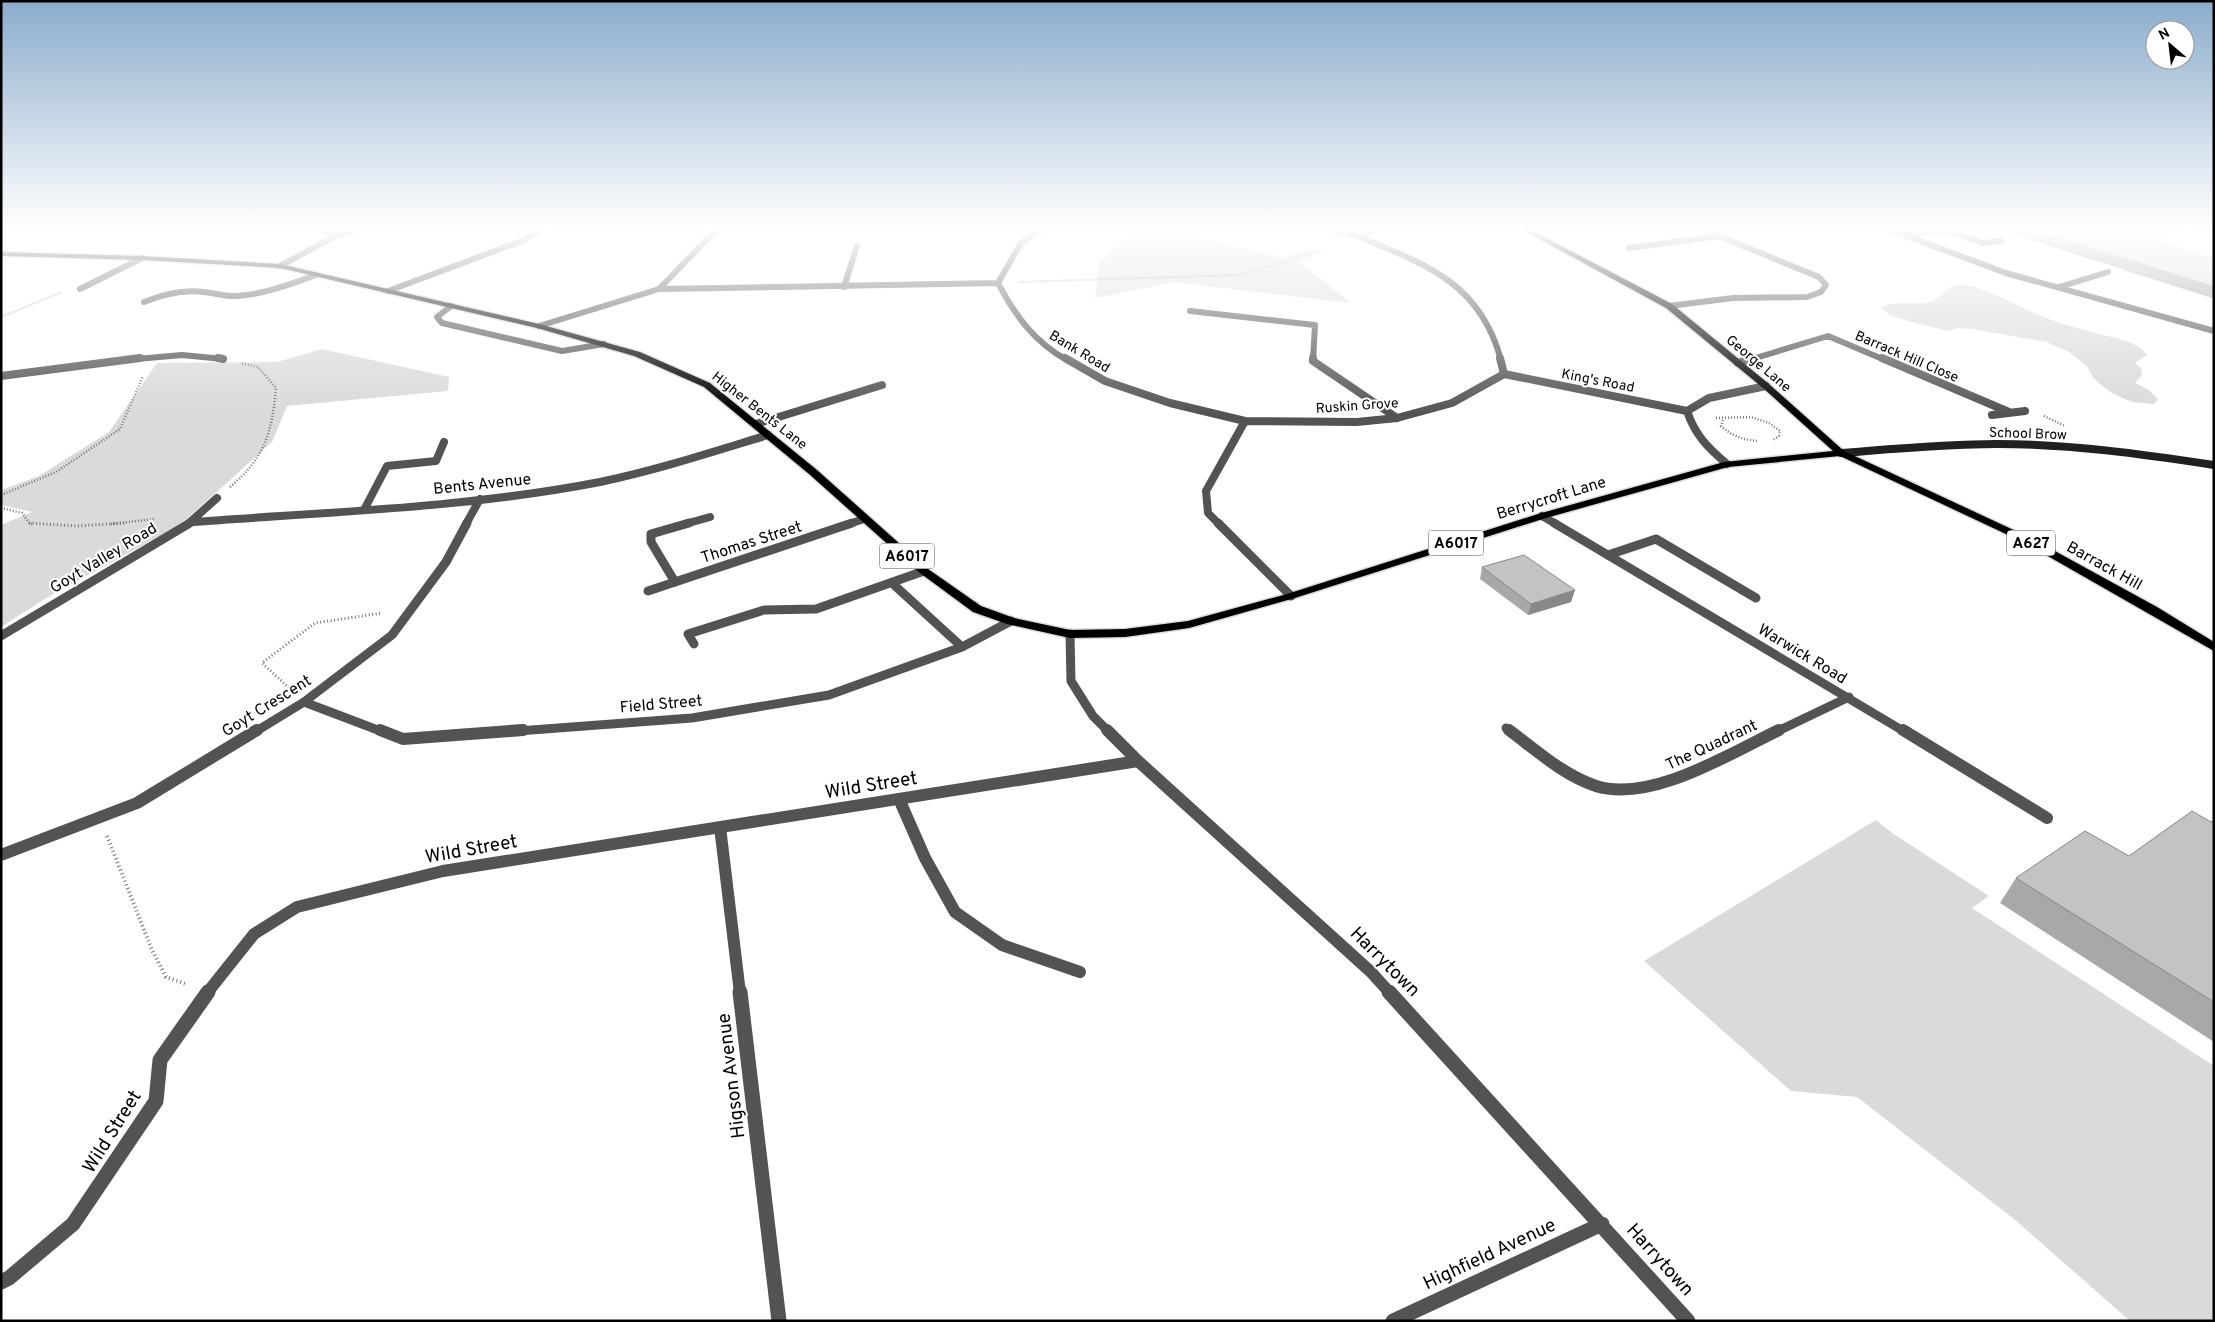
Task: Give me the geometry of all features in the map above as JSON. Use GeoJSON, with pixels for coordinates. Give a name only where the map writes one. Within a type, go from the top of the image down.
{"type":"FeatureCollection","features":[{"type":"Feature","properties":{"kind":"main road","name":"Higher Bents Lane"},"geometry":{"type":"LineString","coordinates":[[388,291],[539,326],[604,344],[637,354],[707,385],[813,472],[924,571],[977,609],[1011,621],[1070,634]]}},
{"type":"Feature","properties":{"kind":"main road","name":"George Lane"},"geometry":{"type":"LineString","coordinates":[[1640,291],[1669,306],[1766,386],[1842,453]]}},
{"type":"Feature","properties":{"kind":"main road","name":"School Brow"},"geometry":{"type":"LineString","coordinates":[[1842,453],[1942,445],[2020,444],[2110,449],[2214,465]]}},
{"type":"Feature","properties":{"kind":"main road","name":"Berrycroft Lane"},"geometry":{"type":"LineString","coordinates":[[1070,634],[1125,633],[1189,624],[1291,596],[1542,516],[1727,464],[1842,453]]}},
{"type":"Feature","properties":{"kind":"main road","name":"Barrack Hill"},"geometry":{"type":"LineString","coordinates":[[1842,453],[2029,541],[2153,610],[2214,647]]}},
{"type":"Feature","properties":{"kind":"street"},"geometry":{"type":"LineString","coordinates":[[144,302],[159,295],[173,292],[210,293],[226,297],[269,291]]}},
{"type":"Feature","properties":{"kind":"street"},"geometry":{"type":"LineString","coordinates":[[539,326],[654,291]]}},
{"type":"Feature","properties":{"kind":"street","name":"Bank Road"},"geometry":{"type":"LineString","coordinates":[[1003,291],[1012,309],[1031,334],[1062,357],[1105,381],[1170,403],[1245,421]]}},
{"type":"Feature","properties":{"kind":"street"},"geometry":{"type":"LineString","coordinates":[[1461,291],[1472,299],[1487,321],[1497,346],[1504,374]]}},
{"type":"Feature","properties":{"kind":"street"},"geometry":{"type":"LineString","coordinates":[[1669,306],[1733,298],[1807,297],[1822,291]]}},
{"type":"Feature","properties":{"kind":"street"},"geometry":{"type":"LineString","coordinates":[[2073,291],[2132,310],[2214,331]]}},
{"type":"Feature","properties":{"kind":"street"},"geometry":{"type":"LineString","coordinates":[[451,306],[437,317],[442,323],[562,351],[604,344]]}},
{"type":"Feature","properties":{"kind":"street"},"geometry":{"type":"LineString","coordinates":[[1190,311],[1315,325],[1313,361],[1398,418]]}},
{"type":"Feature","properties":{"kind":"street","name":"Barrack Hill Close"},"geometry":{"type":"LineString","coordinates":[[1738,363],[1828,336],[2009,412]]}},
{"type":"Feature","properties":{"kind":"street"},"geometry":{"type":"LineString","coordinates":[[1,376],[110,361],[182,355],[223,359]]}},
{"type":"Feature","properties":{"kind":"street","name":"King's Road"},"geometry":{"type":"LineString","coordinates":[[1504,374],[1687,411]]}},
{"type":"Feature","properties":{"kind":"street","name":"Ruskin Grove"},"geometry":{"type":"LineString","coordinates":[[1245,421],[1357,422],[1398,418],[1452,403],[1504,374]]}},
{"type":"Feature","properties":{"kind":"street"},"geometry":{"type":"LineString","coordinates":[[756,424],[814,404],[882,385]]}},
{"type":"Feature","properties":{"kind":"street"},"geometry":{"type":"LineString","coordinates":[[1727,464],[1701,442],[1692,426],[1687,411],[1709,398],[1766,386]]}},
{"type":"Feature","properties":{"kind":"street"},"geometry":{"type":"LineString","coordinates":[[1992,415],[2025,411]]}},
{"type":"Feature","properties":{"kind":"street"},"geometry":{"type":"LineString","coordinates":[[1245,421],[1206,491],[1208,513],[1291,596]]}},
{"type":"Feature","properties":{"kind":"street","name":"Bents Avenue"},"geometry":{"type":"LineString","coordinates":[[192,522],[480,499],[599,482],[674,463],[768,435]]}},
{"type":"Feature","properties":{"kind":"street"},"geometry":{"type":"LineString","coordinates":[[365,508],[387,466],[436,461],[444,442]]}},
{"type":"Feature","properties":{"kind":"street","name":"Goyt Valley Road"},"geometry":{"type":"LineString","coordinates":[[1,636],[192,522],[217,498]]}},
{"type":"Feature","properties":{"kind":"street","name":"Goyt Crescent"},"geometry":{"type":"LineString","coordinates":[[1,855],[138,803],[304,702],[392,636],[446,562],[480,499]]}},
{"type":"Feature","properties":{"kind":"street"},"geometry":{"type":"LineString","coordinates":[[675,582],[651,542],[651,534],[710,516]]}},
{"type":"Feature","properties":{"kind":"street","name":"Warwick Road"},"geometry":{"type":"LineString","coordinates":[[1542,516],[1849,697],[2047,818]]}},
{"type":"Feature","properties":{"kind":"street","name":"Thomas Street"},"geometry":{"type":"LineString","coordinates":[[648,591],[864,519]]}},
{"type":"Feature","properties":{"kind":"street"},"geometry":{"type":"LineString","coordinates":[[1608,555],[1656,539],[1756,598]]}},
{"type":"Feature","properties":{"kind":"street"},"geometry":{"type":"LineString","coordinates":[[694,644],[688,634],[764,610],[816,610],[893,584],[924,571]]}},
{"type":"Feature","properties":{"kind":"street"},"geometry":{"type":"LineString","coordinates":[[893,584],[962,647]]}},
{"type":"Feature","properties":{"kind":"street","name":"Field Street"},"geometry":{"type":"LineString","coordinates":[[304,702],[403,739],[692,718],[829,695],[962,647],[1011,621]]}},
{"type":"Feature","properties":{"kind":"street","name":"Harrytown"},"geometry":{"type":"LineString","coordinates":[[1070,634],[1071,681],[1093,716],[1138,760],[1371,972],[1602,1224],[1688,1321]]}},
{"type":"Feature","properties":{"kind":"street","name":"The Quadrant"},"geometry":{"type":"LineString","coordinates":[[1506,728],[1564,771],[1597,786],[1635,790],[1672,781],[1849,697]]}},
{"type":"Feature","properties":{"kind":"street","name":"Wild Street"},"geometry":{"type":"LineString","coordinates":[[1,1282],[9,1278],[73,1224],[156,1101],[160,1060],[207,992],[254,934],[297,907],[444,871],[1138,760]]}},
{"type":"Feature","properties":{"kind":"street"},"geometry":{"type":"LineString","coordinates":[[899,799],[925,858],[955,912],[1002,945],[1080,972]]}},
{"type":"Feature","properties":{"kind":"street","name":"Higson Avenue"},"geometry":{"type":"LineString","coordinates":[[720,828],[779,1321]]}},
{"type":"Feature","properties":{"kind":"street","name":"Highfield Avenue"},"geometry":{"type":"LineString","coordinates":[[1393,1321],[1602,1224]]}},
{"type":"Feature","properties":{"kind":"path"},"geometry":{"type":"LineString","coordinates":[[1,317],[67,291]]}},
{"type":"Feature","properties":{"kind":"path"},"geometry":{"type":"LineString","coordinates":[[1,495],[56,472],[120,429],[150,358]]}},
{"type":"Feature","properties":{"kind":"path"},"geometry":{"type":"LineString","coordinates":[[217,498],[249,471],[262,449],[274,414],[276,388],[258,367],[223,359]]}},
{"type":"Feature","properties":{"kind":"path"},"geometry":{"type":"LineString","coordinates":[[1762,441],[1750,440],[1731,434],[1721,426],[1721,422],[1728,418],[1742,416],[1765,421],[1780,431],[1779,436],[1767,441]]}},
{"type":"Feature","properties":{"kind":"path"},"geometry":{"type":"LineString","coordinates":[[1,508],[22,513],[30,524],[116,526],[157,519]]}},
{"type":"Feature","properties":{"kind":"path"},"geometry":{"type":"LineString","coordinates":[[304,702],[262,662],[315,623],[411,609]]}},
{"type":"Feature","properties":{"kind":"path"},"geometry":{"type":"LineString","coordinates":[[99,818],[152,950],[166,977],[207,992]]}},
{"type":"Feature","properties":{"kind":"shaded area"},"geometry":{"type":"Polygon","coordinates":[[[1096,291],[1131,291],[1095,298],[1096,291]]]}},
{"type":"Feature","properties":{"kind":"shaded area"},"geometry":{"type":"Polygon","coordinates":[[[1247,291],[1335,291],[1351,303],[1247,291]]]}},
{"type":"Feature","properties":{"kind":"shaded area"},"geometry":{"type":"Polygon","coordinates":[[[1946,291],[1984,291],[2055,321],[2132,343],[2147,355],[2135,363],[2141,368],[2142,375],[2135,383],[2149,390],[2158,399],[2154,404],[2132,402],[2112,393],[2092,376],[2087,366],[2069,352],[2047,342],[1972,329],[1957,328],[1948,331],[1890,315],[1881,308],[1900,303],[1926,303],[1939,297],[1946,291]]]}},
{"type":"Feature","properties":{"kind":"shaded area"},"geometry":{"type":"Polygon","coordinates":[[[322,349],[449,377],[448,391],[287,406],[272,442],[180,525],[48,597],[1,627],[1,525],[32,512],[1,505],[1,490],[39,476],[109,432],[157,363],[277,362],[322,349]]]}},
{"type":"Feature","properties":{"kind":"shaded area"},"geometry":{"type":"Polygon","coordinates":[[[1876,820],[1892,833],[1989,896],[1972,908],[2214,1066],[2214,1321],[2130,1321],[2014,1219],[1857,1097],[1791,1091],[1644,961],[1876,820]]]}},
{"type":"Feature","properties":{"kind":"building"},"geometry":{"type":"Polygon","coordinates":[[[1524,555],[1575,590],[1531,604],[1482,567],[1524,555]]]}},
{"type":"Feature","properties":{"kind":"building"},"geometry":{"type":"Polygon","coordinates":[[[2192,811],[2211,822],[2214,820],[2214,1002],[2016,878],[2085,831],[2129,856],[2192,811]]]}},
{"type":"Feature","properties":{"kind":"waterway"},"geometry":{"type":"LineString","coordinates":[[2210,291],[2214,292]]}}]}
